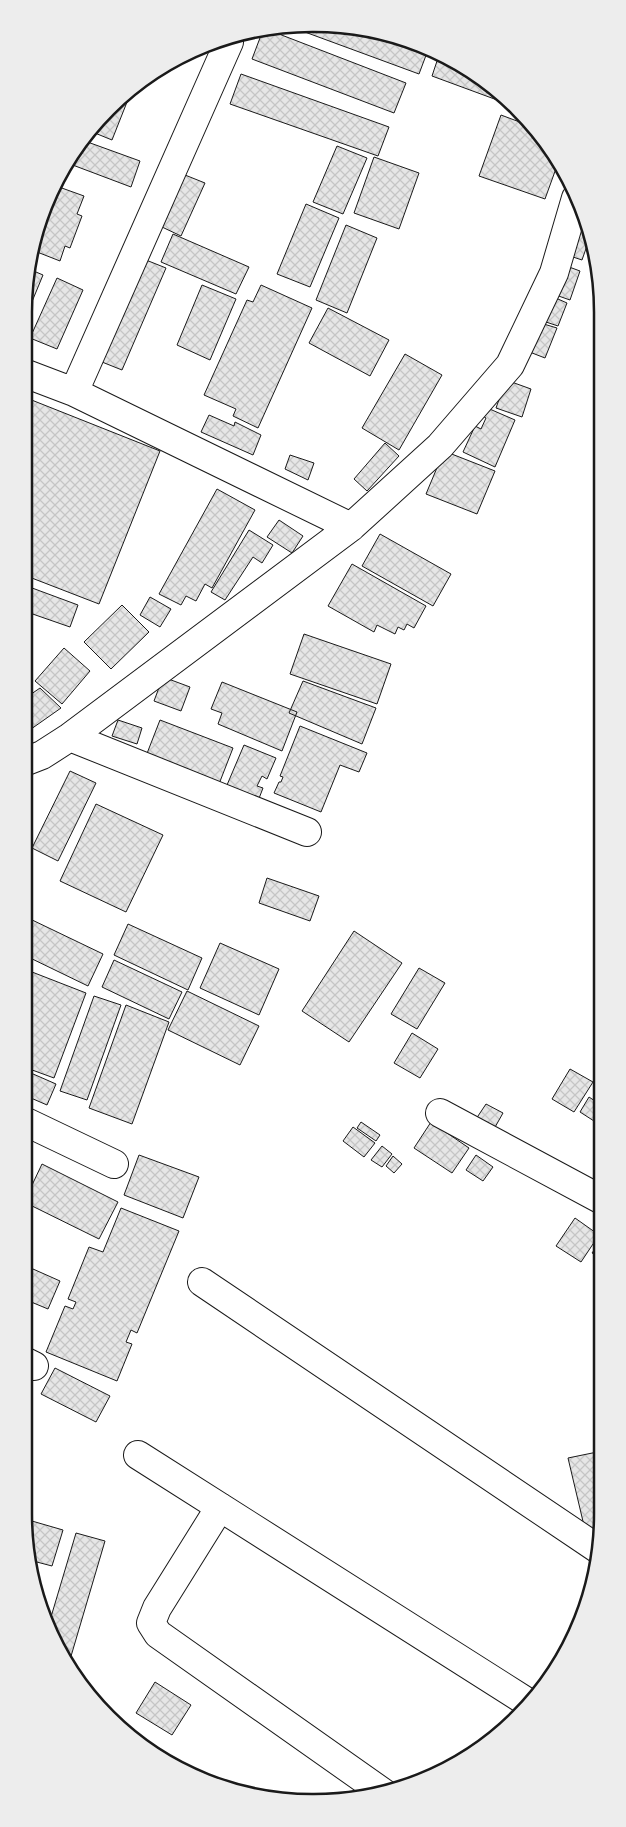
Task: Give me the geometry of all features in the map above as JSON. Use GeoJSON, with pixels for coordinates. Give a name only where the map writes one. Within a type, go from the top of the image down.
{"type":"FeatureCollection","features":[{"type":"Feature","properties":{"kind":"street"},"geometry":{"type":"LineString","coordinates":[[74,392],[227,46]]}},
{"type":"Feature","properties":{"kind":"street"},"geometry":{"type":"LineString","coordinates":[[32,759],[42,756],[70,737],[351,527],[440,446],[510,365],[554,273],[573,208]]}},
{"type":"Feature","properties":{"kind":"street"},"geometry":{"type":"LineString","coordinates":[[32,376],[74,392],[351,527]]}},
{"type":"Feature","properties":{"kind":"street"},"geometry":{"type":"LineString","coordinates":[[70,737],[307,832]]}},
{"type":"Feature","properties":{"kind":"street"},"geometry":{"type":"LineString","coordinates":[[440,1113],[594,1196]]}},
{"type":"Feature","properties":{"kind":"street"},"geometry":{"type":"LineString","coordinates":[[32,1125],[114,1164]]}},
{"type":"Feature","properties":{"kind":"street"},"geometry":{"type":"LineString","coordinates":[[202,1282],[592,1545]]}},
{"type":"Feature","properties":{"kind":"street"},"geometry":{"type":"LineString","coordinates":[[138,1455],[523,1700]]}},
{"type":"Feature","properties":{"kind":"street"},"geometry":{"type":"LineString","coordinates":[[220,1507],[157,1608],[151,1623],[158,1634],[376,1787]]}},
{"type":"Feature","properties":{"kind":"building"},"geometry":{"type":"Polygon","coordinates":[[[306,32],[350,35],[403,47],[426,56],[419,74],[306,32]]]}},
{"type":"Feature","properties":{"kind":"building"},"geometry":{"type":"Polygon","coordinates":[[[280,35],[406,83],[394,113],[252,59],[260,38],[280,35]]]}},
{"type":"Feature","properties":{"kind":"building"},"geometry":{"type":"Polygon","coordinates":[[[437,61],[469,80],[495,99],[432,76],[437,61]]]}},
{"type":"Feature","properties":{"kind":"building"},"geometry":{"type":"Polygon","coordinates":[[[241,74],[389,127],[378,156],[230,104],[241,74]]]}},
{"type":"Feature","properties":{"kind":"building"},"geometry":{"type":"Polygon","coordinates":[[[126,104],[112,140],[97,134],[126,104]]]}},
{"type":"Feature","properties":{"kind":"building"},"geometry":{"type":"Polygon","coordinates":[[[501,115],[517,121],[524,128],[536,142],[555,171],[545,199],[479,176],[501,115]]]}},
{"type":"Feature","properties":{"kind":"building"},"geometry":{"type":"Polygon","coordinates":[[[90,143],[140,161],[131,187],[75,166],[90,143]]]}},
{"type":"Feature","properties":{"kind":"building"},"geometry":{"type":"Polygon","coordinates":[[[337,146],[367,158],[343,214],[313,202],[337,146]]]}},
{"type":"Feature","properties":{"kind":"building"},"geometry":{"type":"Polygon","coordinates":[[[374,157],[419,173],[399,229],[354,213],[374,157]]]}},
{"type":"Feature","properties":{"kind":"building"},"geometry":{"type":"Polygon","coordinates":[[[185,175],[205,183],[181,236],[162,227],[185,175]]]}},
{"type":"Feature","properties":{"kind":"building"},"geometry":{"type":"Polygon","coordinates":[[[62,188],[84,196],[77,214],[82,216],[70,248],[65,246],[60,261],[39,253],[47,223],[62,188]]]}},
{"type":"Feature","properties":{"kind":"building"},"geometry":{"type":"Polygon","coordinates":[[[306,204],[339,218],[310,287],[277,274],[306,204]]]}},
{"type":"Feature","properties":{"kind":"building"},"geometry":{"type":"Polygon","coordinates":[[[575,220],[578,221],[586,249],[582,260],[564,254],[575,220]]]}},
{"type":"Feature","properties":{"kind":"building"},"geometry":{"type":"Polygon","coordinates":[[[346,225],[377,238],[347,313],[316,300],[346,225]]]}},
{"type":"Feature","properties":{"kind":"building"},"geometry":{"type":"Polygon","coordinates":[[[173,234],[249,267],[236,294],[161,262],[173,234]]]}},
{"type":"Feature","properties":{"kind":"building"},"geometry":{"type":"Polygon","coordinates":[[[146,260],[166,268],[122,370],[102,362],[146,260]]]}},
{"type":"Feature","properties":{"kind":"building"},"geometry":{"type":"Polygon","coordinates":[[[561,264],[580,271],[570,300],[550,293],[561,264]]]}},
{"type":"Feature","properties":{"kind":"building"},"geometry":{"type":"Polygon","coordinates":[[[36,272],[43,275],[33,300],[36,272]]]}},
{"type":"Feature","properties":{"kind":"building"},"geometry":{"type":"Polygon","coordinates":[[[57,278],[83,290],[57,349],[32,339],[32,334],[57,278]]]}},
{"type":"Feature","properties":{"kind":"building"},"geometry":{"type":"Polygon","coordinates":[[[202,285],[236,299],[210,360],[177,345],[202,285]]]}},
{"type":"Feature","properties":{"kind":"building"},"geometry":{"type":"Polygon","coordinates":[[[261,285],[312,308],[258,428],[233,416],[236,409],[204,395],[247,300],[253,302],[261,285]]]}},
{"type":"Feature","properties":{"kind":"building"},"geometry":{"type":"Polygon","coordinates":[[[549,295],[567,303],[558,326],[540,320],[549,295]]]}},
{"type":"Feature","properties":{"kind":"building"},"geometry":{"type":"Polygon","coordinates":[[[328,308],[389,340],[370,376],[309,343],[328,308]]]}},
{"type":"Feature","properties":{"kind":"building"},"geometry":{"type":"Polygon","coordinates":[[[537,322],[557,328],[545,358],[527,351],[537,322]]]}},
{"type":"Feature","properties":{"kind":"building"},"geometry":{"type":"Polygon","coordinates":[[[405,354],[442,375],[399,450],[362,428],[405,354]]]}},
{"type":"Feature","properties":{"kind":"building"},"geometry":{"type":"Polygon","coordinates":[[[506,380],[531,389],[522,417],[496,408],[506,380]]]}},
{"type":"Feature","properties":{"kind":"building"},"geometry":{"type":"Polygon","coordinates":[[[32,400],[160,451],[99,604],[32,578],[32,400]]]}},
{"type":"Feature","properties":{"kind":"building"},"geometry":{"type":"Polygon","coordinates":[[[485,407],[515,420],[495,467],[463,452],[475,426],[481,429],[486,418],[481,415],[485,407]]]}},
{"type":"Feature","properties":{"kind":"building"},"geometry":{"type":"Polygon","coordinates":[[[209,415],[234,426],[235,422],[261,435],[253,455],[201,432],[209,415]]]}},
{"type":"Feature","properties":{"kind":"building"},"geometry":{"type":"Polygon","coordinates":[[[385,443],[399,456],[367,491],[354,479],[385,443]]]}},
{"type":"Feature","properties":{"kind":"building"},"geometry":{"type":"Polygon","coordinates":[[[444,451],[495,471],[477,514],[426,494],[444,451]]]}},
{"type":"Feature","properties":{"kind":"building"},"geometry":{"type":"Polygon","coordinates":[[[290,455],[314,463],[308,480],[285,469],[290,455]]]}},
{"type":"Feature","properties":{"kind":"building"},"geometry":{"type":"Polygon","coordinates":[[[217,489],[255,510],[212,588],[205,584],[196,601],[186,596],[181,605],[159,594],[217,489]]]}},
{"type":"Feature","properties":{"kind":"building"},"geometry":{"type":"Polygon","coordinates":[[[279,520],[303,536],[292,553],[267,537],[279,520]]]}},
{"type":"Feature","properties":{"kind":"building"},"geometry":{"type":"Polygon","coordinates":[[[249,530],[273,545],[262,563],[253,557],[225,600],[211,592],[249,530]]]}},
{"type":"Feature","properties":{"kind":"building"},"geometry":{"type":"Polygon","coordinates":[[[380,534],[451,574],[433,606],[362,566],[380,534]]]}},
{"type":"Feature","properties":{"kind":"building"},"geometry":{"type":"Polygon","coordinates":[[[352,564],[426,606],[414,628],[407,624],[404,630],[398,627],[395,634],[377,625],[374,632],[328,606],[352,564]]]}},
{"type":"Feature","properties":{"kind":"building"},"geometry":{"type":"Polygon","coordinates":[[[32,588],[78,605],[70,627],[32,614],[32,588]]]}},
{"type":"Feature","properties":{"kind":"building"},"geometry":{"type":"Polygon","coordinates":[[[150,597],[171,609],[160,627],[140,615],[150,597]]]}},
{"type":"Feature","properties":{"kind":"building"},"geometry":{"type":"Polygon","coordinates":[[[122,605],[149,632],[111,669],[84,642],[122,605]]]}},
{"type":"Feature","properties":{"kind":"building"},"geometry":{"type":"Polygon","coordinates":[[[304,634],[391,664],[377,704],[290,674],[304,634]]]}},
{"type":"Feature","properties":{"kind":"building"},"geometry":{"type":"Polygon","coordinates":[[[64,648],[90,671],[62,704],[35,681],[64,648]]]}},
{"type":"Feature","properties":{"kind":"building"},"geometry":{"type":"Polygon","coordinates":[[[163,677],[190,687],[181,711],[154,701],[163,677]]]}},
{"type":"Feature","properties":{"kind":"building"},"geometry":{"type":"Polygon","coordinates":[[[303,681],[376,708],[362,744],[289,713],[303,681]]]}},
{"type":"Feature","properties":{"kind":"building"},"geometry":{"type":"Polygon","coordinates":[[[222,682],[297,712],[282,751],[218,724],[222,713],[211,709],[222,682]]]}},
{"type":"Feature","properties":{"kind":"building"},"geometry":{"type":"Polygon","coordinates":[[[40,688],[61,708],[32,728],[32,694],[40,688]]]}},
{"type":"Feature","properties":{"kind":"building"},"geometry":{"type":"Polygon","coordinates":[[[118,720],[142,728],[137,744],[112,736],[118,720]]]}},
{"type":"Feature","properties":{"kind":"building"},"geometry":{"type":"Polygon","coordinates":[[[160,720],[233,748],[219,784],[146,756],[160,720]]]}},
{"type":"Feature","properties":{"kind":"building"},"geometry":{"type":"Polygon","coordinates":[[[300,726],[367,753],[359,772],[340,765],[321,812],[274,793],[283,777],[280,776],[300,726]]]}},
{"type":"Feature","properties":{"kind":"building"},"geometry":{"type":"Polygon","coordinates":[[[244,745],[276,758],[267,779],[262,776],[257,786],[263,788],[258,801],[231,789],[232,787],[227,785],[244,745]]]}},
{"type":"Feature","properties":{"kind":"building"},"geometry":{"type":"Polygon","coordinates":[[[70,771],[96,783],[58,861],[32,848],[70,771]]]}},
{"type":"Feature","properties":{"kind":"building"},"geometry":{"type":"Polygon","coordinates":[[[96,804],[163,835],[126,912],[60,881],[96,804]]]}},
{"type":"Feature","properties":{"kind":"building"},"geometry":{"type":"Polygon","coordinates":[[[267,878],[319,896],[310,921],[259,903],[267,878]]]}},
{"type":"Feature","properties":{"kind":"building"},"geometry":{"type":"Polygon","coordinates":[[[32,920],[103,954],[88,986],[32,959],[32,920]]]}},
{"type":"Feature","properties":{"kind":"building"},"geometry":{"type":"Polygon","coordinates":[[[128,924],[202,958],[188,990],[114,955],[128,924]]]}},
{"type":"Feature","properties":{"kind":"building"},"geometry":{"type":"Polygon","coordinates":[[[354,931],[402,963],[349,1042],[302,1011],[354,931]]]}},
{"type":"Feature","properties":{"kind":"building"},"geometry":{"type":"Polygon","coordinates":[[[220,943],[279,969],[259,1015],[200,988],[220,943]]]}},
{"type":"Feature","properties":{"kind":"building"},"geometry":{"type":"Polygon","coordinates":[[[114,960],[182,992],[169,1019],[102,987],[114,960]]]}},
{"type":"Feature","properties":{"kind":"building"},"geometry":{"type":"Polygon","coordinates":[[[419,968],[445,983],[417,1029],[391,1014],[419,968]]]}},
{"type":"Feature","properties":{"kind":"building"},"geometry":{"type":"Polygon","coordinates":[[[32,972],[86,993],[54,1078],[32,1070],[32,972]]]}},
{"type":"Feature","properties":{"kind":"building"},"geometry":{"type":"Polygon","coordinates":[[[187,991],[259,1026],[240,1065],[168,1030],[187,991]]]}},
{"type":"Feature","properties":{"kind":"building"},"geometry":{"type":"Polygon","coordinates":[[[94,996],[121,1005],[87,1100],[60,1091],[94,996]]]}},
{"type":"Feature","properties":{"kind":"building"},"geometry":{"type":"Polygon","coordinates":[[[126,1005],[169,1022],[132,1124],[89,1108],[126,1005]]]}},
{"type":"Feature","properties":{"kind":"building"},"geometry":{"type":"Polygon","coordinates":[[[412,1033],[438,1049],[420,1078],[394,1063],[412,1033]]]}},
{"type":"Feature","properties":{"kind":"building"},"geometry":{"type":"Polygon","coordinates":[[[570,1069],[593,1082],[574,1112],[552,1099],[570,1069]]]}},
{"type":"Feature","properties":{"kind":"building"},"geometry":{"type":"Polygon","coordinates":[[[32,1074],[56,1084],[47,1105],[32,1098],[32,1074]]]}},
{"type":"Feature","properties":{"kind":"building"},"geometry":{"type":"Polygon","coordinates":[[[589,1097],[594,1100],[594,1121],[580,1112],[589,1097]]]}},
{"type":"Feature","properties":{"kind":"building"},"geometry":{"type":"Polygon","coordinates":[[[486,1104],[503,1113],[494,1129],[476,1119],[486,1104]]]}},
{"type":"Feature","properties":{"kind":"building"},"geometry":{"type":"Polygon","coordinates":[[[361,1122],[380,1135],[376,1141],[357,1128],[361,1122]]]}},
{"type":"Feature","properties":{"kind":"building"},"geometry":{"type":"Polygon","coordinates":[[[431,1122],[469,1148],[452,1173],[414,1148],[431,1122]]]}},
{"type":"Feature","properties":{"kind":"building"},"geometry":{"type":"Polygon","coordinates":[[[353,1127],[375,1143],[364,1157],[343,1141],[353,1127]]]}},
{"type":"Feature","properties":{"kind":"building"},"geometry":{"type":"Polygon","coordinates":[[[382,1146],[392,1154],[382,1167],[371,1160],[382,1146]]]}},
{"type":"Feature","properties":{"kind":"building"},"geometry":{"type":"Polygon","coordinates":[[[139,1155],[199,1177],[183,1218],[124,1195],[139,1155]]]}},
{"type":"Feature","properties":{"kind":"building"},"geometry":{"type":"Polygon","coordinates":[[[476,1155],[493,1167],[483,1181],[466,1170],[476,1155]]]}},
{"type":"Feature","properties":{"kind":"building"},"geometry":{"type":"Polygon","coordinates":[[[393,1156],[402,1164],[394,1173],[386,1166],[393,1156]]]}},
{"type":"Feature","properties":{"kind":"building"},"geometry":{"type":"Polygon","coordinates":[[[42,1164],[118,1202],[99,1239],[32,1206],[32,1185],[42,1164]]]}},
{"type":"Feature","properties":{"kind":"building"},"geometry":{"type":"Polygon","coordinates":[[[121,1208],[179,1231],[137,1333],[131,1330],[126,1342],[132,1344],[117,1381],[46,1352],[65,1306],[73,1309],[76,1302],[68,1299],[89,1247],[103,1252],[121,1208]]]}},
{"type":"Feature","properties":{"kind":"building"},"geometry":{"type":"Polygon","coordinates":[[[575,1218],[594,1231],[594,1242],[581,1262],[556,1246],[575,1218]]]}},
{"type":"Feature","properties":{"kind":"building"},"geometry":{"type":"Polygon","coordinates":[[[33,1269],[60,1281],[48,1309],[32,1302],[33,1269]]]}},
{"type":"Feature","properties":{"kind":"building"},"geometry":{"type":"Polygon","coordinates":[[[55,1368],[110,1396],[96,1422],[41,1394],[55,1368]]]}},
{"type":"Feature","properties":{"kind":"building"},"geometry":{"type":"Polygon","coordinates":[[[594,1453],[593,1532],[586,1534],[568,1458],[594,1453]]]}},
{"type":"Feature","properties":{"kind":"building"},"geometry":{"type":"Polygon","coordinates":[[[32,1521],[63,1530],[52,1566],[37,1562],[32,1521]]]}},
{"type":"Feature","properties":{"kind":"building"},"geometry":{"type":"Polygon","coordinates":[[[76,1533],[105,1541],[71,1656],[52,1615],[76,1533]]]}},
{"type":"Feature","properties":{"kind":"building"},"geometry":{"type":"Polygon","coordinates":[[[155,1682],[191,1705],[172,1735],[136,1713],[155,1682]]]}}]}
